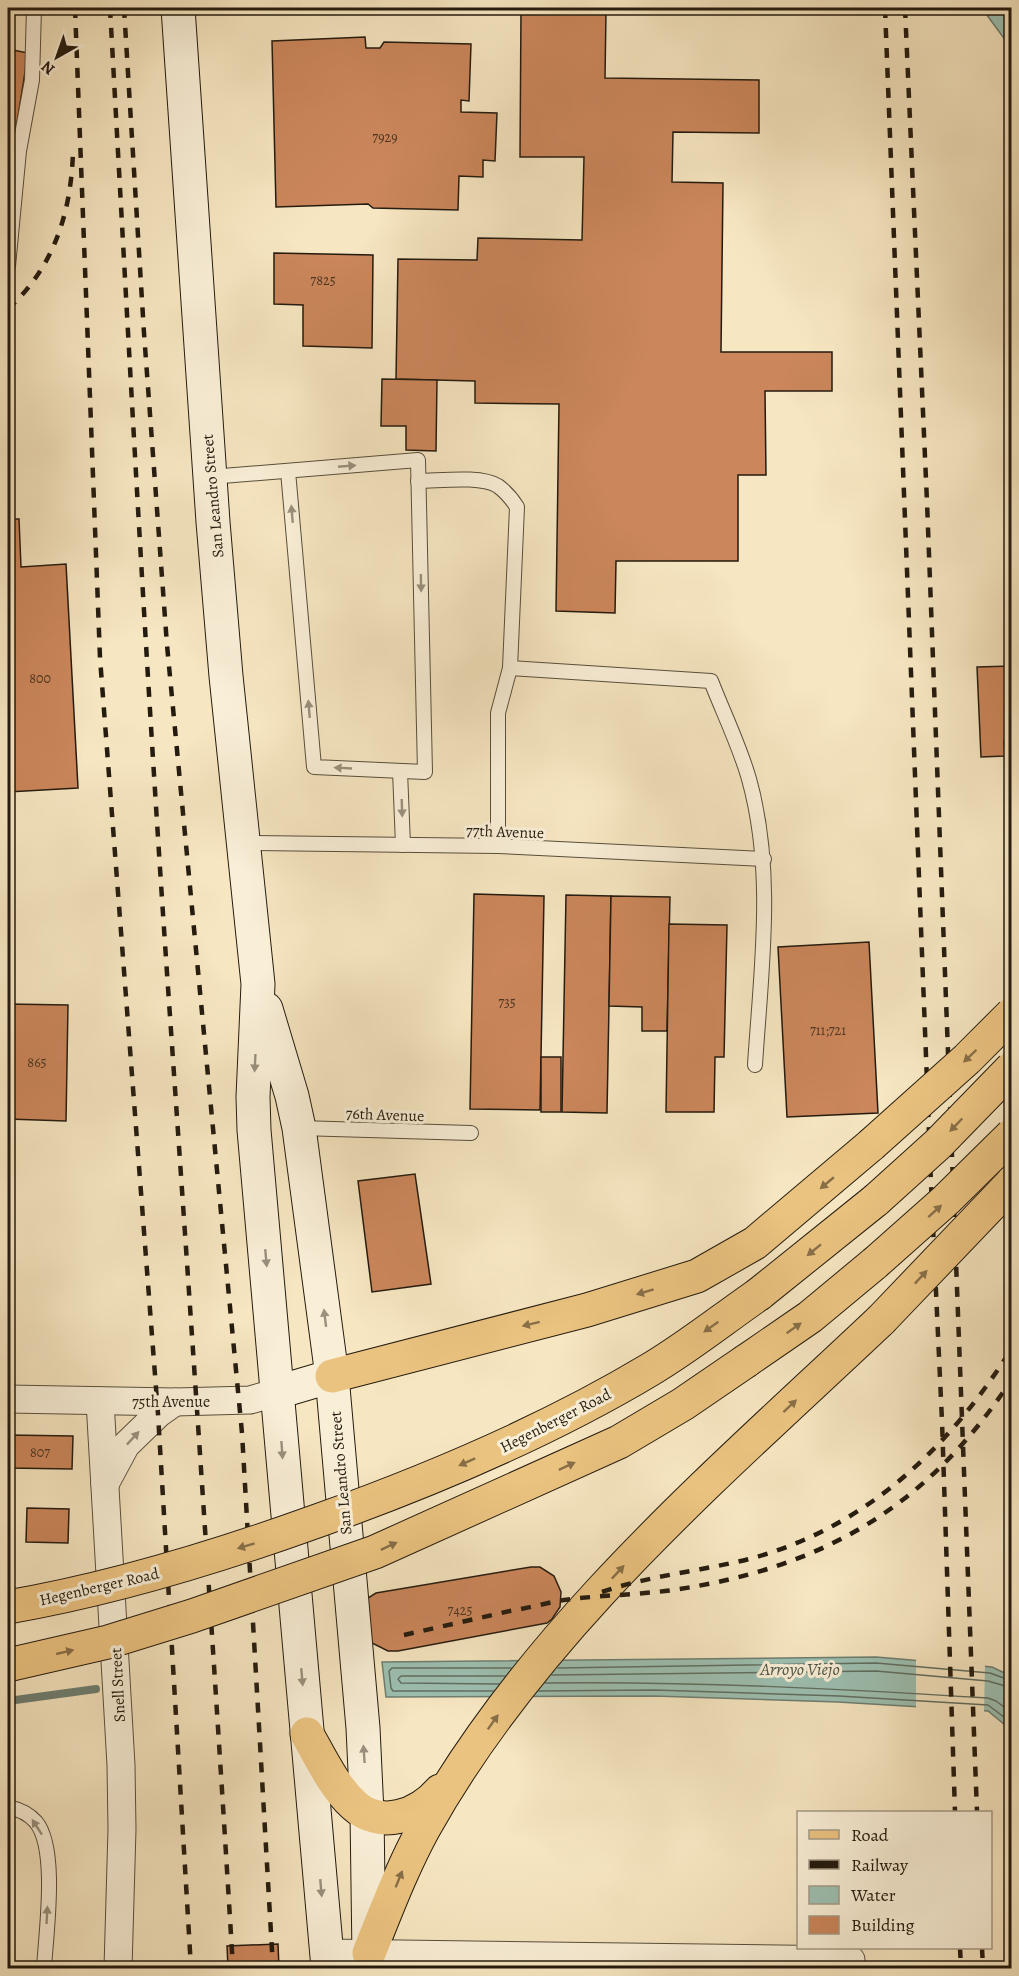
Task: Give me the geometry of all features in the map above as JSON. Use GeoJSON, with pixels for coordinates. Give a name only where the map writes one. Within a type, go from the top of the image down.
{"type":"FeatureCollection","features":[{"type":"Feature","properties":{"kind":"main road","name":"San Leandro Street"},"geometry":{"type":"LineString","coordinates":[[178,8],[226,676],[258,984],[253,1097],[254,1130],[327,1961]]}},
{"type":"Feature","properties":{"kind":"main road","name":"San Leandro Street"},"geometry":{"type":"LineString","coordinates":[[258,984],[292,1096],[299,1128],[332,1376],[363,1728],[370,1961]]}},
{"type":"Feature","properties":{"kind":"main road"},"geometry":{"type":"LineString","coordinates":[[332,1376],[587,1310],[698,1276],[755,1243],[871,1145],[967,1059],[1011,1014]]}},
{"type":"Feature","properties":{"kind":"main road","name":"Hegenberger Road"},"geometry":{"type":"LineString","coordinates":[[8,1607],[171,1569],[262,1541],[360,1506],[526,1435],[643,1374],[759,1294],[876,1200],[938,1144],[1011,1068]]}},
{"type":"Feature","properties":{"kind":"main road"},"geometry":{"type":"LineString","coordinates":[[8,1665],[129,1636],[375,1552],[619,1442],[683,1404],[810,1317],[946,1200],[1011,1135]]}},
{"type":"Feature","properties":{"kind":"main road"},"geometry":{"type":"LineString","coordinates":[[370,1961],[414,1848],[460,1770],[505,1705],[616,1574],[881,1320],[1011,1183]]}},
{"type":"Feature","properties":{"kind":"main road","name":"75th Avenue"},"geometry":{"type":"LineString","coordinates":[[278,1392],[332,1376]]}},
{"type":"Feature","properties":{"kind":"main road"},"geometry":{"type":"LineString","coordinates":[[307,1734],[327,1770],[354,1805],[379,1817],[394,1818],[410,1814],[437,1795],[460,1770]]}},
{"type":"Feature","properties":{"kind":"street","name":"75th Avenue"},"geometry":{"type":"LineString","coordinates":[[8,1399],[175,1402],[250,1400],[278,1392]]}},
{"type":"Feature","properties":{"kind":"street","name":"Snell Street"},"geometry":{"type":"LineString","coordinates":[[100,1401],[122,1765],[118,1968]]}},
{"type":"Feature","properties":{"kind":"street"},"geometry":{"type":"LineString","coordinates":[[105,1486],[126,1445],[158,1414],[175,1402]]}},
{"type":"Feature","properties":{"kind":"street"},"geometry":{"type":"LineString","coordinates":[[327,1961],[856,1964]]}},
{"type":"Feature","properties":{"kind":"lane"},"geometry":{"type":"LineString","coordinates":[[8,266],[19,151],[32,80],[34,8]]}},
{"type":"Feature","properties":{"kind":"lane"},"geometry":{"type":"LineString","coordinates":[[210,477],[418,460],[425,772],[315,767],[288,471]]}},
{"type":"Feature","properties":{"kind":"lane"},"geometry":{"type":"LineString","coordinates":[[418,481],[479,481],[497,485],[517,507],[510,668],[498,713],[498,846]]}},
{"type":"Feature","properties":{"kind":"lane"},"geometry":{"type":"LineString","coordinates":[[510,668],[711,681],[749,778],[764,859],[764,933],[755,1065]]}},
{"type":"Feature","properties":{"kind":"lane"},"geometry":{"type":"LineString","coordinates":[[400,771],[403,845]]}},
{"type":"Feature","properties":{"kind":"lane","name":"77th Avenue"},"geometry":{"type":"LineString","coordinates":[[244,843],[498,846],[764,859]]}},
{"type":"Feature","properties":{"kind":"lane","name":"76th Avenue"},"geometry":{"type":"LineString","coordinates":[[299,1128],[471,1133]]}},
{"type":"Feature","properties":{"kind":"lane"},"geometry":{"type":"LineString","coordinates":[[8,1807],[19,1810],[36,1822],[49,1862],[44,1968]]}},
{"type":"Feature","properties":{"kind":"water"},"geometry":{"type":"Polygon","coordinates":[[[982,8],[1011,8],[1011,48],[984,11],[982,8]]]}},
{"type":"Feature","properties":{"kind":"water"},"geometry":{"type":"Polygon","coordinates":[[[876,1657],[992,1667],[1011,1676],[1011,1730],[988,1711],[838,1702],[654,1696],[386,1697],[382,1662],[876,1657]]]}},
{"type":"Feature","properties":{"kind":"pier"},"geometry":{"type":"Polygon","coordinates":[[[916,1658],[985,1664],[984,1714],[916,1710],[916,1658]]]}},
{"type":"Feature","properties":{"kind":"building"},"geometry":{"type":"Polygon","coordinates":[[[521,11],[606,12],[605,78],[759,80],[759,133],[673,132],[672,182],[723,183],[721,352],[832,352],[832,391],[765,391],[766,475],[738,475],[738,561],[616,561],[615,613],[556,611],[559,404],[475,403],[475,381],[396,379],[398,259],[477,260],[478,238],[582,240],[584,157],[520,157],[521,11]]]}},
{"type":"Feature","properties":{"kind":"building"},"geometry":{"type":"Polygon","coordinates":[[[365,37],[366,48],[380,48],[384,42],[471,44],[469,101],[461,100],[461,112],[497,113],[495,161],[483,160],[483,177],[459,176],[458,210],[373,208],[368,204],[276,207],[272,41],[365,37]]]}},
{"type":"Feature","properties":{"kind":"building"},"geometry":{"type":"Polygon","coordinates":[[[8,49],[28,53],[8,180],[8,49]]]}},
{"type":"Feature","properties":{"kind":"building"},"geometry":{"type":"Polygon","coordinates":[[[274,253],[373,255],[372,348],[303,346],[303,305],[274,304],[274,253]]]}},
{"type":"Feature","properties":{"kind":"building"},"geometry":{"type":"Polygon","coordinates":[[[382,379],[437,380],[436,451],[406,450],[406,426],[381,426],[382,379]]]}},
{"type":"Feature","properties":{"kind":"building"},"geometry":{"type":"Polygon","coordinates":[[[8,519],[19,519],[21,567],[66,564],[78,788],[8,792],[8,519]]]}},
{"type":"Feature","properties":{"kind":"building"},"geometry":{"type":"Polygon","coordinates":[[[1011,666],[1012,741],[1004,741],[1005,756],[981,757],[977,667],[1011,666]]]}},
{"type":"Feature","properties":{"kind":"building"},"geometry":{"type":"Polygon","coordinates":[[[474,894],[544,896],[540,1110],[470,1109],[474,894]]]}},
{"type":"Feature","properties":{"kind":"building"},"geometry":{"type":"Polygon","coordinates":[[[566,895],[611,896],[607,1113],[562,1112],[566,895]]]}},
{"type":"Feature","properties":{"kind":"building"},"geometry":{"type":"Polygon","coordinates":[[[611,896],[670,897],[667,1031],[642,1031],[642,1007],[609,1006],[611,896]]]}},
{"type":"Feature","properties":{"kind":"building"},"geometry":{"type":"Polygon","coordinates":[[[669,924],[727,925],[724,1057],[715,1057],[714,1112],[666,1112],[669,924]]]}},
{"type":"Feature","properties":{"kind":"building"},"geometry":{"type":"Polygon","coordinates":[[[869,942],[878,1113],[787,1117],[778,947],[869,942]]]}},
{"type":"Feature","properties":{"kind":"building"},"geometry":{"type":"Polygon","coordinates":[[[8,1004],[68,1005],[66,1121],[8,1119],[8,1004]]]}},
{"type":"Feature","properties":{"kind":"building"},"geometry":{"type":"Polygon","coordinates":[[[541,1057],[561,1057],[561,1112],[541,1112],[541,1057]]]}},
{"type":"Feature","properties":{"kind":"building"},"geometry":{"type":"Polygon","coordinates":[[[415,1174],[431,1284],[372,1292],[358,1181],[415,1174]]]}},
{"type":"Feature","properties":{"kind":"building"},"geometry":{"type":"Polygon","coordinates":[[[8,1435],[73,1436],[72,1469],[8,1468],[8,1435]]]}},
{"type":"Feature","properties":{"kind":"building"},"geometry":{"type":"Polygon","coordinates":[[[27,1508],[69,1509],[68,1543],[26,1542],[27,1508]]]}},
{"type":"Feature","properties":{"kind":"building"},"geometry":{"type":"Polygon","coordinates":[[[540,1567],[554,1576],[561,1592],[560,1607],[547,1623],[398,1651],[388,1651],[370,1642],[363,1607],[368,1598],[376,1593],[540,1567]]]}},
{"type":"Feature","properties":{"kind":"building"},"geometry":{"type":"Polygon","coordinates":[[[278,1944],[279,1968],[228,1968],[227,1946],[278,1944]]]}},
{"type":"Feature","properties":{"kind":"waterway","name":"Arroyo Viejo"},"geometry":{"type":"LineString","coordinates":[[8,1701],[96,1689]]}},
{"type":"Feature","properties":{"kind":"railway"},"geometry":{"type":"LineString","coordinates":[[75,8],[100,658],[158,1414],[191,1968]]}},
{"type":"Feature","properties":{"kind":"railway"},"geometry":{"type":"LineString","coordinates":[[110,8],[151,732],[233,1968]]}},
{"type":"Feature","properties":{"kind":"railway"},"geometry":{"type":"LineString","coordinates":[[124,8],[144,333],[167,645],[242,1433],[273,1968]]}},
{"type":"Feature","properties":{"kind":"railway"},"geometry":{"type":"LineString","coordinates":[[885,8],[942,1421],[955,1811]]}},
{"type":"Feature","properties":{"kind":"railway"},"geometry":{"type":"LineString","coordinates":[[905,8],[927,502],[977,1811]]}},
{"type":"Feature","properties":{"kind":"railway"},"geometry":{"type":"LineString","coordinates":[[8,309],[37,275],[57,238],[64,217],[72,175],[73,152]]}},
{"type":"Feature","properties":{"kind":"railway"},"geometry":{"type":"LineString","coordinates":[[602,1592],[639,1581],[753,1558],[795,1544],[833,1526],[869,1504],[933,1450],[962,1418],[1012,1348]]}},
{"type":"Feature","properties":{"kind":"railway"},"geometry":{"type":"LineString","coordinates":[[404,1635],[564,1600],[673,1590],[727,1580],[777,1566],[824,1547],[867,1524],[907,1496],[945,1463],[979,1424],[1012,1379]]}},
{"type":"Feature","properties":{"kind":"railway"},"geometry":{"type":"LineString","coordinates":[[960,1949],[961,1968]]}},
{"type":"Feature","properties":{"kind":"railway"},"geometry":{"type":"LineString","coordinates":[[982,1949],[983,1968]]}}]}
